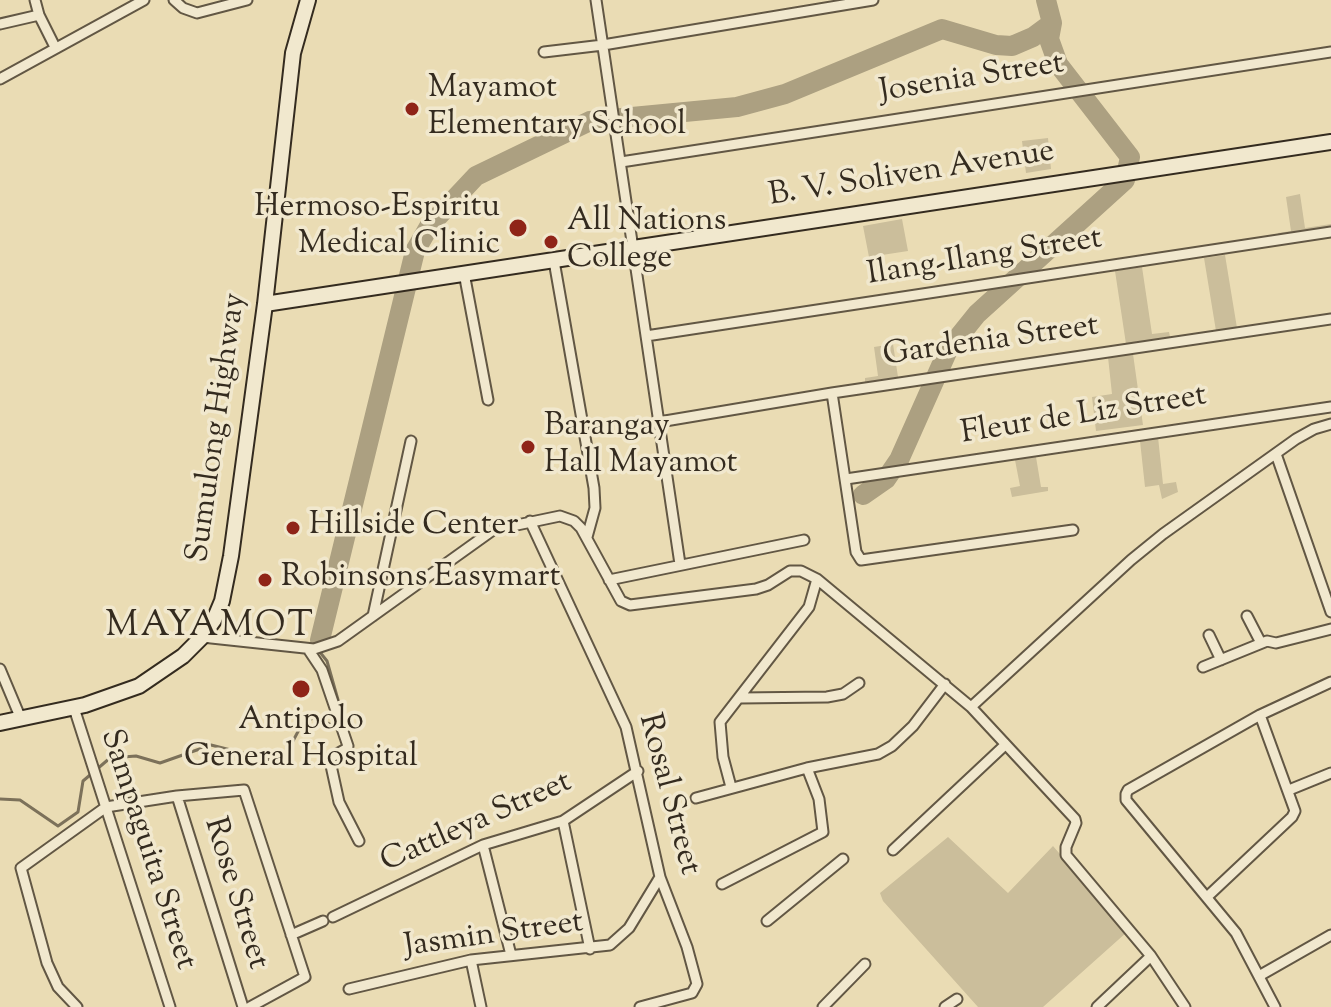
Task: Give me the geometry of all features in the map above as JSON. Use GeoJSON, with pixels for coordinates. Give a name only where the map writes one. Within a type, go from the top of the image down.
{"type":"FeatureCollection","features":[{"type":"Feature","properties":{"kind":"main road","name":"Sumulong Highway"},"geometry":{"type":"LineString","coordinates":[[0,723],[74,708],[139,686],[174,664],[202,637],[214,620],[222,601],[231,556],[265,304],[293,53],[308,0]]}},
{"type":"Feature","properties":{"kind":"main road","name":"B. V. Soliven Avenue"},"geometry":{"type":"LineString","coordinates":[[265,304],[1331,142]]}},
{"type":"Feature","properties":{"kind":"street"},"geometry":{"type":"LineString","coordinates":[[35,0],[55,47]]}},
{"type":"Feature","properties":{"kind":"street"},"geometry":{"type":"LineString","coordinates":[[0,79],[144,0]]}},
{"type":"Feature","properties":{"kind":"street"},"geometry":{"type":"LineString","coordinates":[[174,0],[183,8],[197,13],[247,0]]}},
{"type":"Feature","properties":{"kind":"street"},"geometry":{"type":"LineString","coordinates":[[596,0],[680,564]]}},
{"type":"Feature","properties":{"kind":"street"},"geometry":{"type":"LineString","coordinates":[[544,52],[873,0]]}},
{"type":"Feature","properties":{"kind":"street"},"geometry":{"type":"LineString","coordinates":[[0,24],[39,15]]}},
{"type":"Feature","properties":{"kind":"street","name":"Josenia Street"},"geometry":{"type":"LineString","coordinates":[[621,162],[1070,90],[1331,52]]}},
{"type":"Feature","properties":{"kind":"street","name":"Ilang-Ilang Street"},"geometry":{"type":"LineString","coordinates":[[646,336],[1331,232]]}},
{"type":"Feature","properties":{"kind":"street"},"geometry":{"type":"LineString","coordinates":[[554,261],[594,488],[595,508],[587,537]]}},
{"type":"Feature","properties":{"kind":"street"},"geometry":{"type":"LineString","coordinates":[[464,273],[488,400]]}},
{"type":"Feature","properties":{"kind":"street","name":"Gardenia Street"},"geometry":{"type":"LineString","coordinates":[[659,422],[922,379],[1331,319]]}},
{"type":"Feature","properties":{"kind":"street"},"geometry":{"type":"LineString","coordinates":[[832,393],[857,556],[865,561],[1073,530]]}},
{"type":"Feature","properties":{"kind":"street","name":"Fleur de Liz Street"},"geometry":{"type":"LineString","coordinates":[[846,479],[1331,407]]}},
{"type":"Feature","properties":{"kind":"street"},"geometry":{"type":"LineString","coordinates":[[971,707],[1131,560],[1199,507],[1276,454],[1306,434],[1331,424]]}},
{"type":"Feature","properties":{"kind":"street"},"geometry":{"type":"LineString","coordinates":[[373,616],[411,441]]}},
{"type":"Feature","properties":{"kind":"street"},"geometry":{"type":"LineString","coordinates":[[1276,454],[1331,612]]}},
{"type":"Feature","properties":{"kind":"street"},"geometry":{"type":"LineString","coordinates":[[202,637],[311,649],[338,641],[493,530],[530,521],[567,518],[574,521],[587,537],[621,601],[630,605],[756,589],[790,571],[801,571],[817,579],[971,707],[1076,820],[1066,855],[1151,956],[1185,1007]]}},
{"type":"Feature","properties":{"kind":"street","name":"Rosal Street"},"geometry":{"type":"LineString","coordinates":[[530,521],[626,727],[660,877],[687,947],[697,984],[692,993],[640,1007]]}},
{"type":"Feature","properties":{"kind":"street"},"geometry":{"type":"LineString","coordinates":[[609,580],[804,540]]}},
{"type":"Feature","properties":{"kind":"street"},"geometry":{"type":"LineString","coordinates":[[731,787],[723,757],[720,722],[809,607],[817,579]]}},
{"type":"Feature","properties":{"kind":"street"},"geometry":{"type":"LineString","coordinates":[[1247,616],[1261,643]]}},
{"type":"Feature","properties":{"kind":"street"},"geometry":{"type":"LineString","coordinates":[[1203,667],[1261,643],[1276,643],[1331,629]]}},
{"type":"Feature","properties":{"kind":"street"},"geometry":{"type":"LineString","coordinates":[[1209,635],[1221,660]]}},
{"type":"Feature","properties":{"kind":"street"},"geometry":{"type":"LineString","coordinates":[[311,649],[322,670],[348,746],[330,761],[339,802],[359,841]]}},
{"type":"Feature","properties":{"kind":"street"},"geometry":{"type":"LineString","coordinates":[[0,669],[21,719]]}},
{"type":"Feature","properties":{"kind":"street"},"geometry":{"type":"LineString","coordinates":[[1275,1007],[1236,933],[1126,800],[1126,794],[1128,790],[1260,715],[1331,682]]}},
{"type":"Feature","properties":{"kind":"street"},"geometry":{"type":"LineString","coordinates":[[740,698],[827,697],[843,694],[859,683]]}},
{"type":"Feature","properties":{"kind":"street"},"geometry":{"type":"LineString","coordinates":[[696,798],[807,768],[878,754],[892,746],[913,726],[945,684]]}},
{"type":"Feature","properties":{"kind":"street","name":"Sampaguita Street"},"geometry":{"type":"LineString","coordinates":[[74,708],[170,1007]]}},
{"type":"Feature","properties":{"kind":"street"},"geometry":{"type":"LineString","coordinates":[[1207,897],[1292,817],[1295,809],[1260,715]]}},
{"type":"Feature","properties":{"kind":"street"},"geometry":{"type":"LineString","coordinates":[[893,850],[1005,745]]}},
{"type":"Feature","properties":{"kind":"street"},"geometry":{"type":"LineString","coordinates":[[722,884],[823,832],[819,799],[807,768]]}},
{"type":"Feature","properties":{"kind":"street","name":"Cattleya Street"},"geometry":{"type":"LineString","coordinates":[[291,935],[483,845],[563,821],[638,771]]}},
{"type":"Feature","properties":{"kind":"street"},"geometry":{"type":"LineString","coordinates":[[1289,790],[1331,773]]}},
{"type":"Feature","properties":{"kind":"street"},"geometry":{"type":"LineString","coordinates":[[77,1007],[58,987],[47,963],[21,868],[106,807],[244,790],[305,977],[250,1007]]}},
{"type":"Feature","properties":{"kind":"street","name":"Rose Street"},"geometry":{"type":"LineString","coordinates":[[177,796],[243,1007]]}},
{"type":"Feature","properties":{"kind":"street"},"geometry":{"type":"LineString","coordinates":[[563,821],[590,949]]}},
{"type":"Feature","properties":{"kind":"street"},"geometry":{"type":"LineString","coordinates":[[483,845],[511,955]]}},
{"type":"Feature","properties":{"kind":"street"},"geometry":{"type":"LineString","coordinates":[[767,921],[843,859]]}},
{"type":"Feature","properties":{"kind":"street","name":"Jasmin Street"},"geometry":{"type":"LineString","coordinates":[[349,989],[471,960],[610,945],[622,937],[660,877]]}},
{"type":"Feature","properties":{"kind":"street"},"geometry":{"type":"LineString","coordinates":[[1259,976],[1331,935]]}},
{"type":"Feature","properties":{"kind":"street"},"geometry":{"type":"LineString","coordinates":[[1097,1007],[1151,956]]}},
{"type":"Feature","properties":{"kind":"street"},"geometry":{"type":"LineString","coordinates":[[471,960],[481,1007]]}},
{"type":"Feature","properties":{"kind":"street"},"geometry":{"type":"LineString","coordinates":[[823,1007],[865,964]]}},
{"type":"Feature","properties":{"kind":"street"},"geometry":{"type":"LineString","coordinates":[[945,1007],[957,999]]}},
{"type":"Feature","properties":{"kind":"shaded area"},"geometry":{"type":"Polygon","coordinates":[[[1048,138],[1051,169],[1026,173],[1022,141],[1048,138]]]}},
{"type":"Feature","properties":{"kind":"shaded area"},"geometry":{"type":"Polygon","coordinates":[[[1300,194],[1305,228],[1331,224],[1331,229],[1278,237],[1278,233],[1291,231],[1286,197],[1300,194]]]}},
{"type":"Feature","properties":{"kind":"shaded area"},"geometry":{"type":"Polygon","coordinates":[[[902,219],[908,251],[869,257],[863,226],[902,219]]]}},
{"type":"Feature","properties":{"kind":"shaded area"},"geometry":{"type":"Polygon","coordinates":[[[1225,255],[1237,328],[1216,331],[1204,258],[1225,255]]]}},
{"type":"Feature","properties":{"kind":"shaded area"},"geometry":{"type":"Polygon","coordinates":[[[1142,267],[1152,334],[1169,332],[1170,337],[1126,344],[1115,271],[1142,267]]]}},
{"type":"Feature","properties":{"kind":"shaded area"},"geometry":{"type":"Polygon","coordinates":[[[893,344],[898,377],[865,382],[865,378],[878,376],[874,347],[893,344]]]}},
{"type":"Feature","properties":{"kind":"shaded area"},"geometry":{"type":"Polygon","coordinates":[[[1133,354],[1143,425],[1096,431],[1092,397],[1112,394],[1108,357],[1133,354]]]}},
{"type":"Feature","properties":{"kind":"shaded area"},"geometry":{"type":"Polygon","coordinates":[[[1158,437],[1163,484],[1176,482],[1178,492],[1162,499],[1159,485],[1145,487],[1140,441],[1158,437]]]}},
{"type":"Feature","properties":{"kind":"shaded area"},"geometry":{"type":"Polygon","coordinates":[[[1036,457],[1041,487],[1048,487],[1048,491],[1012,497],[1010,488],[1020,486],[1015,460],[1036,457]]]}},
{"type":"Feature","properties":{"kind":"shaded area"},"geometry":{"type":"Polygon","coordinates":[[[948,837],[1008,893],[1053,846],[1127,932],[1043,1007],[978,1007],[883,901],[880,893],[948,837]]]}},
{"type":"Feature","properties":{"kind":"waterway"},"geometry":{"type":"LineString","coordinates":[[863,495],[886,479],[899,460],[948,350],[977,314],[1125,180],[1130,157],[1058,64],[1049,39],[1052,23],[1046,0]]}},
{"type":"Feature","properties":{"kind":"waterway"},"geometry":{"type":"LineString","coordinates":[[320,640],[415,251],[430,225],[476,176],[590,121],[737,107],[785,94],[942,29],[996,45],[1012,46],[1033,37],[1052,23]]}},
{"type":"Feature","properties":{"kind":"waterway"},"geometry":{"type":"LineString","coordinates":[[319,651],[327,661],[344,721]]}},
{"type":"Feature","properties":{"kind":"waterway"},"geometry":{"type":"LineString","coordinates":[[0,799],[20,800],[58,826],[78,812],[83,781],[110,758],[136,756],[160,763],[211,745],[278,762],[284,758],[302,724],[315,717],[336,727]]}},
{"type":"Feature","properties":{"kind":"place","name":"Mayamot Elementary School"},"geometry":{"type":"Point","coordinates":[412,109]}},
{"type":"Feature","properties":{"kind":"place","name":"Hermoso-Espiritu Medical Clinic"},"geometry":{"type":"Point","coordinates":[518,228]}},
{"type":"Feature","properties":{"kind":"place","name":"All Nations College"},"geometry":{"type":"Point","coordinates":[551,242]}},
{"type":"Feature","properties":{"kind":"place","name":"Barangay Hall Mayamot"},"geometry":{"type":"Point","coordinates":[528,447]}},
{"type":"Feature","properties":{"kind":"place","name":"Hillside Center"},"geometry":{"type":"Point","coordinates":[293,528]}},
{"type":"Feature","properties":{"kind":"place","name":"Robinsons Easymart"},"geometry":{"type":"Point","coordinates":[265,580]}},
{"type":"Feature","properties":{"kind":"place","name":"Antipolo General Hospital"},"geometry":{"type":"Point","coordinates":[301,689]}},
{"type":"Feature","properties":{"kind":"district","name":"MAYAMOT"},"geometry":{"type":"Point","coordinates":[210,629]}}]}
